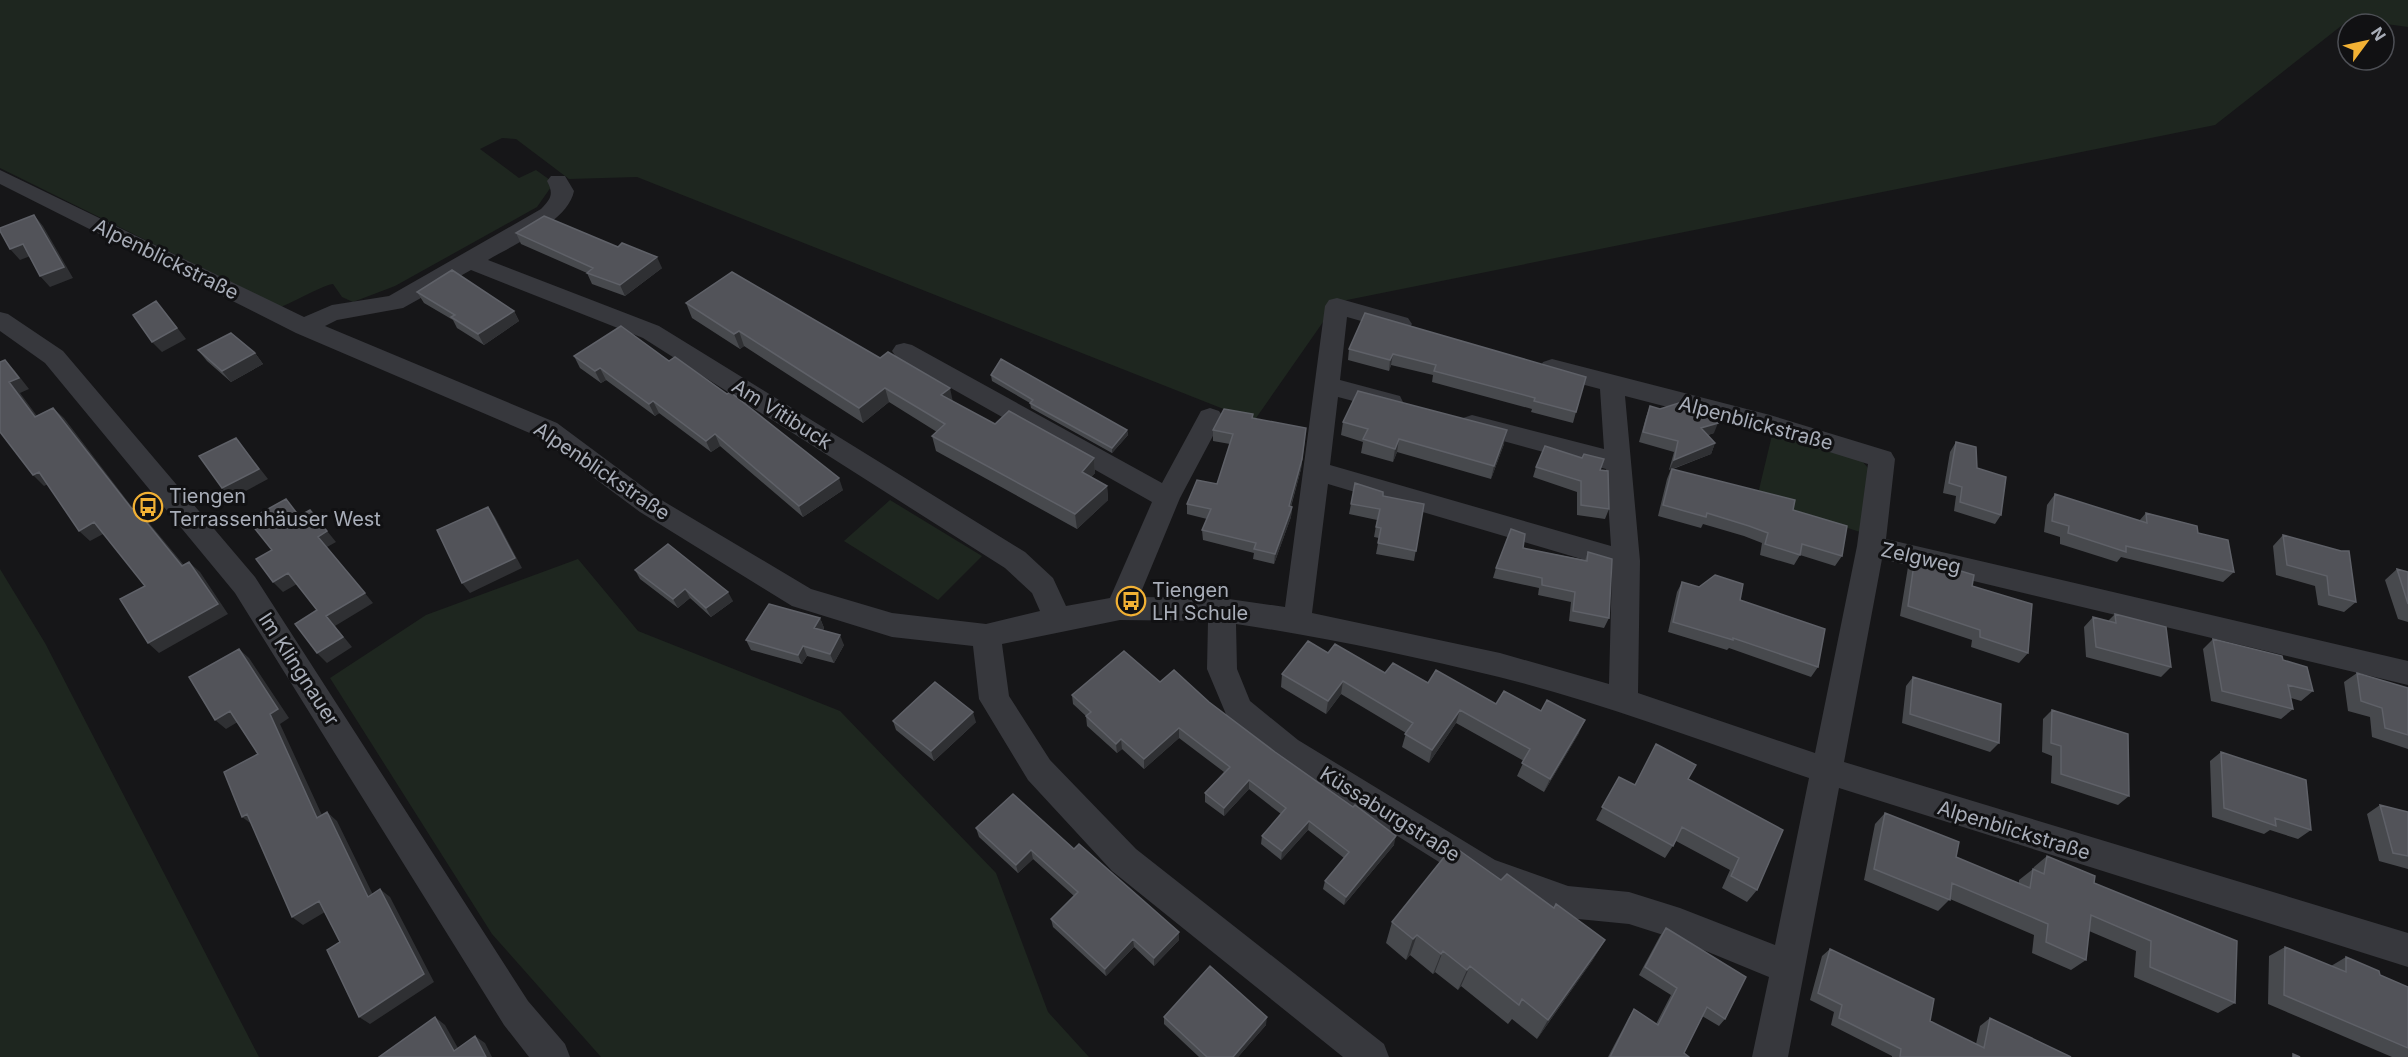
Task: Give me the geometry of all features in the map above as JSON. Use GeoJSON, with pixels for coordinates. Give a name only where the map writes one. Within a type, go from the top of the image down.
{"type":"FeatureCollection","features":[{"type":"Feature","properties":{"kind":"street","name":"Alpenblickstraße"},"geometry":{"type":"LineString","coordinates":[[0,176],[304,327],[548,430],[649,505],[802,598],[892,625],[986,636],[1057,619],[1120,609],[1222,610],[1297,621],[1500,665],[1623,701],[1828,771],[2408,950]]}},
{"type":"Feature","properties":{"kind":"street"},"geometry":{"type":"LineString","coordinates":[[304,327],[332,313],[395,303],[470,261],[549,214],[561,202],[563,191],[558,181]]}},
{"type":"Feature","properties":{"kind":"street","name":"Am Vitibuck"},"geometry":{"type":"LineString","coordinates":[[470,261],[651,332],[1015,560],[1043,586],[1057,619]]}},
{"type":"Feature","properties":{"kind":"street"},"geometry":{"type":"LineString","coordinates":[[1297,621],[1337,306],[1417,329]]}},
{"type":"Feature","properties":{"kind":"street","name":"Im Klingnauer"},"geometry":{"type":"LineString","coordinates":[[0,320],[54,357],[245,585],[516,1012],[552,1057]]}},
{"type":"Feature","properties":{"kind":"street"},"geometry":{"type":"LineString","coordinates":[[904,351],[1167,498]]}},
{"type":"Feature","properties":{"kind":"street","name":"Alpenblickstraße"},"geometry":{"type":"LineString","coordinates":[[1532,362],[1612,385],[1770,424],[1882,459],[1871,546]]}},
{"type":"Feature","properties":{"kind":"street"},"geometry":{"type":"LineString","coordinates":[[1612,385],[1626,561],[1623,701]]}},
{"type":"Feature","properties":{"kind":"street"},"geometry":{"type":"LineString","coordinates":[[1328,386],[1418,410]]}},
{"type":"Feature","properties":{"kind":"street"},"geometry":{"type":"LineString","coordinates":[[1120,609],[1167,498],[1210,417]]}},
{"type":"Feature","properties":{"kind":"street"},"geometry":{"type":"LineString","coordinates":[[1451,418],[1619,463]]}},
{"type":"Feature","properties":{"kind":"street"},"geometry":{"type":"LineString","coordinates":[[1316,471],[1626,561]]}},
{"type":"Feature","properties":{"kind":"street","name":"Zelgweg"},"geometry":{"type":"LineString","coordinates":[[1770,1057],[1871,546],[2408,673]]}},
{"type":"Feature","properties":{"kind":"street","name":"Küssaburgstraße"},"geometry":{"type":"LineString","coordinates":[[1222,610],[1221,669],[1239,710],[1287,750],[1483,872],[1568,902],[1629,908],[1680,924],[1789,968]]}},
{"type":"Feature","properties":{"kind":"street"},"geometry":{"type":"LineString","coordinates":[[986,636],[994,699],[1040,770],[1124,860],[1371,1057]]}},
{"type":"Feature","properties":{"kind":"shaded area"},"geometry":{"type":"Polygon","coordinates":[[[0,0],[2408,0],[2408,27],[2396,25],[2396,12],[2336,12],[2336,30],[2215,125],[1337,302],[1254,421],[637,177],[569,179],[516,139],[502,138],[480,149],[519,178],[536,170],[550,180],[551,187],[537,207],[395,286],[353,302],[342,297],[333,284],[281,307],[0,168],[0,0]]]}},
{"type":"Feature","properties":{"kind":"shaded area"},"geometry":{"type":"Polygon","coordinates":[[[1773,431],[1862,461],[1868,468],[1860,532],[1757,498],[1773,431]]]}},
{"type":"Feature","properties":{"kind":"shaded area"},"geometry":{"type":"Polygon","coordinates":[[[890,500],[982,556],[938,600],[844,541],[890,500]]]}},
{"type":"Feature","properties":{"kind":"shaded area"},"geometry":{"type":"Polygon","coordinates":[[[578,559],[638,631],[840,711],[996,873],[1048,1012],[1089,1057],[601,1057],[492,934],[330,678],[426,615],[578,559]]]}},
{"type":"Feature","properties":{"kind":"shaded area"},"geometry":{"type":"Polygon","coordinates":[[[0,569],[45,643],[259,1057],[0,1057],[0,569]]]}},
{"type":"Feature","properties":{"kind":"building"},"geometry":{"type":"Polygon","coordinates":[[[34,215],[64,267],[40,276],[23,244],[10,249],[0,231],[0,228],[34,215]]]}},
{"type":"Feature","properties":{"kind":"building"},"geometry":{"type":"Polygon","coordinates":[[[544,216],[618,247],[622,243],[657,257],[620,285],[587,273],[593,268],[516,233],[544,216]]]}},
{"type":"Feature","properties":{"kind":"building"},"geometry":{"type":"Polygon","coordinates":[[[452,270],[514,311],[478,334],[451,317],[455,315],[417,292],[452,270]]]}},
{"type":"Feature","properties":{"kind":"building"},"geometry":{"type":"Polygon","coordinates":[[[732,272],[880,358],[888,352],[950,388],[941,395],[995,424],[1009,411],[1094,458],[1082,472],[1107,486],[1075,514],[932,436],[945,424],[885,388],[859,408],[739,331],[734,334],[686,303],[732,272]]]}},
{"type":"Feature","properties":{"kind":"building"},"geometry":{"type":"Polygon","coordinates":[[[156,301],[177,328],[152,342],[133,315],[156,301]]]}},
{"type":"Feature","properties":{"kind":"building"},"geometry":{"type":"Polygon","coordinates":[[[1365,313],[1586,377],[1576,412],[1534,401],[1535,398],[1434,371],[1436,365],[1393,354],[1390,360],[1349,349],[1365,313]]]}},
{"type":"Feature","properties":{"kind":"building"},"geometry":{"type":"Polygon","coordinates":[[[621,326],[669,361],[675,357],[727,394],[730,392],[839,478],[799,506],[715,434],[706,441],[653,401],[649,404],[600,368],[595,371],[574,356],[621,326]]]}},
{"type":"Feature","properties":{"kind":"building"},"geometry":{"type":"Polygon","coordinates":[[[231,333],[255,353],[222,371],[198,350],[231,333]]]}},
{"type":"Feature","properties":{"kind":"building"},"geometry":{"type":"Polygon","coordinates":[[[1001,359],[1127,430],[1112,448],[1030,403],[1033,400],[991,375],[1001,359]]]}},
{"type":"Feature","properties":{"kind":"building"},"geometry":{"type":"Polygon","coordinates":[[[5,360],[19,378],[9,382],[35,417],[53,408],[132,509],[135,508],[182,566],[189,562],[218,604],[148,643],[120,599],[145,586],[94,522],[79,531],[39,472],[33,475],[0,432],[0,362],[5,360]]]}},
{"type":"Feature","properties":{"kind":"building"},"geometry":{"type":"Polygon","coordinates":[[[1358,391],[1507,430],[1494,466],[1399,439],[1395,449],[1363,439],[1368,429],[1343,422],[1358,391]]]}},
{"type":"Feature","properties":{"kind":"building"},"geometry":{"type":"Polygon","coordinates":[[[1682,402],[1705,408],[1718,423],[1701,428],[1715,443],[1674,460],[1678,441],[1643,432],[1650,406],[1660,409],[1682,402]]]}},
{"type":"Feature","properties":{"kind":"building"},"geometry":{"type":"Polygon","coordinates":[[[1224,409],[1253,414],[1252,418],[1306,428],[1302,459],[1289,506],[1292,507],[1275,554],[1254,549],[1256,543],[1202,530],[1211,509],[1187,504],[1197,480],[1217,484],[1233,434],[1213,430],[1224,409]]]}},
{"type":"Feature","properties":{"kind":"building"},"geometry":{"type":"Polygon","coordinates":[[[236,438],[259,469],[222,488],[199,456],[236,438]]]}},
{"type":"Feature","properties":{"kind":"building"},"geometry":{"type":"Polygon","coordinates":[[[1956,442],[1976,447],[1977,468],[2006,477],[2001,515],[1960,502],[1962,487],[1949,483],[1956,442]]]}},
{"type":"Feature","properties":{"kind":"building"},"geometry":{"type":"Polygon","coordinates":[[[1545,446],[1582,458],[1584,454],[1604,459],[1600,470],[1608,471],[1609,509],[1581,505],[1581,481],[1536,467],[1545,446]]]}},
{"type":"Feature","properties":{"kind":"building"},"geometry":{"type":"Polygon","coordinates":[[[1672,469],[1795,500],[1793,510],[1847,526],[1842,556],[1802,544],[1800,555],[1765,544],[1768,533],[1749,526],[1707,513],[1706,517],[1663,505],[1672,469]]]}},
{"type":"Feature","properties":{"kind":"building"},"geometry":{"type":"Polygon","coordinates":[[[1355,483],[1383,492],[1383,496],[1424,504],[1416,551],[1378,543],[1381,528],[1376,527],[1380,509],[1351,504],[1355,483]]]}},
{"type":"Feature","properties":{"kind":"building"},"geometry":{"type":"Polygon","coordinates":[[[2055,494],[2147,523],[2146,513],[2197,526],[2198,533],[2228,540],[2234,572],[2126,546],[2126,552],[2068,533],[2069,526],[2052,521],[2055,494]]]}},
{"type":"Feature","properties":{"kind":"building"},"geometry":{"type":"Polygon","coordinates":[[[286,499],[299,516],[310,510],[327,531],[318,537],[365,593],[326,616],[343,637],[317,653],[295,624],[317,610],[288,573],[273,582],[256,559],[272,550],[248,520],[286,499]]]}},
{"type":"Feature","properties":{"kind":"building"},"geometry":{"type":"Polygon","coordinates":[[[488,507],[515,558],[462,583],[437,530],[488,507]]]}},
{"type":"Feature","properties":{"kind":"building"},"geometry":{"type":"Polygon","coordinates":[[[1511,529],[1525,534],[1523,548],[1587,561],[1588,552],[1612,559],[1609,618],[1573,611],[1575,592],[1542,585],[1542,578],[1496,568],[1511,529]]]}},
{"type":"Feature","properties":{"kind":"building"},"geometry":{"type":"Polygon","coordinates":[[[2283,535],[2341,551],[2349,551],[2356,602],[2329,595],[2327,576],[2287,565],[2283,535]]]}},
{"type":"Feature","properties":{"kind":"building"},"geometry":{"type":"Polygon","coordinates":[[[668,544],[728,592],[706,608],[685,589],[673,599],[635,570],[668,544]]]}},
{"type":"Feature","properties":{"kind":"building"},"geometry":{"type":"Polygon","coordinates":[[[1915,557],[1974,575],[1972,586],[2032,604],[2028,653],[1980,637],[1980,630],[1908,606],[1915,557]]]}},
{"type":"Feature","properties":{"kind":"building"},"geometry":{"type":"Polygon","coordinates":[[[2397,569],[2408,572],[2408,604],[2397,569]]]}},
{"type":"Feature","properties":{"kind":"building"},"geometry":{"type":"Polygon","coordinates":[[[1715,575],[1743,584],[1740,600],[1825,629],[1818,667],[1733,638],[1733,640],[1673,622],[1682,582],[1699,587],[1715,575]]]}},
{"type":"Feature","properties":{"kind":"building"},"geometry":{"type":"Polygon","coordinates":[[[769,604],[820,618],[814,628],[840,635],[830,654],[803,646],[798,655],[746,640],[769,604]]]}},
{"type":"Feature","properties":{"kind":"building"},"geometry":{"type":"Polygon","coordinates":[[[2115,614],[2166,627],[2171,667],[2096,647],[2093,617],[2116,623],[2115,614]]]}},
{"type":"Feature","properties":{"kind":"building"},"geometry":{"type":"Polygon","coordinates":[[[2213,639],[2282,656],[2283,660],[2307,667],[2313,691],[2288,685],[2293,709],[2222,691],[2213,639]]]}},
{"type":"Feature","properties":{"kind":"building"},"geometry":{"type":"Polygon","coordinates":[[[1308,641],[1328,653],[1335,644],[1385,673],[1393,663],[1428,683],[1436,670],[1496,704],[1504,691],[1541,711],[1547,700],[1585,720],[1550,779],[1522,763],[1530,749],[1460,710],[1432,750],[1405,734],[1413,723],[1343,681],[1328,701],[1282,674],[1308,641]]]}},
{"type":"Feature","properties":{"kind":"building"},"geometry":{"type":"Polygon","coordinates":[[[239,649],[278,709],[270,714],[317,818],[327,812],[368,897],[380,889],[424,974],[359,1017],[327,950],[340,942],[319,901],[292,917],[247,814],[242,817],[224,772],[258,754],[230,711],[215,720],[189,677],[239,649]]]}},
{"type":"Feature","properties":{"kind":"building"},"geometry":{"type":"Polygon","coordinates":[[[1124,651],[1160,682],[1174,670],[1209,702],[1275,752],[1353,807],[1355,805],[1396,836],[1346,897],[1325,881],[1349,852],[1309,821],[1282,851],[1262,836],[1286,808],[1249,780],[1224,808],[1205,793],[1230,767],[1179,728],[1144,759],[1121,739],[1116,744],[1086,716],[1091,712],[1072,695],[1124,651]]]}},
{"type":"Feature","properties":{"kind":"building"},"geometry":{"type":"Polygon","coordinates":[[[2357,673],[2408,688],[2408,735],[2385,728],[2382,708],[2361,701],[2357,673]]]}},
{"type":"Feature","properties":{"kind":"building"},"geometry":{"type":"Polygon","coordinates":[[[1913,677],[2001,704],[1999,743],[1910,714],[1913,677]]]}},
{"type":"Feature","properties":{"kind":"building"},"geometry":{"type":"Polygon","coordinates":[[[935,682],[973,712],[931,751],[893,721],[935,682]]]}},
{"type":"Feature","properties":{"kind":"building"},"geometry":{"type":"Polygon","coordinates":[[[2052,710],[2128,734],[2129,796],[2061,774],[2061,746],[2051,743],[2052,710]]]}},
{"type":"Feature","properties":{"kind":"building"},"geometry":{"type":"Polygon","coordinates":[[[1656,744],[1696,765],[1688,779],[1783,830],[1757,890],[1731,876],[1739,858],[1682,827],[1673,846],[1602,807],[1619,777],[1635,785],[1656,744]]]}},
{"type":"Feature","properties":{"kind":"building"},"geometry":{"type":"Polygon","coordinates":[[[2221,752],[2306,780],[2311,830],[2275,818],[2276,826],[2224,808],[2221,752]]]}},
{"type":"Feature","properties":{"kind":"building"},"geometry":{"type":"Polygon","coordinates":[[[1013,794],[1074,849],[1079,844],[1179,932],[1154,958],[1133,939],[1105,969],[1051,919],[1078,892],[1031,850],[1016,865],[976,828],[1013,794]]]}},
{"type":"Feature","properties":{"kind":"building"},"geometry":{"type":"Polygon","coordinates":[[[2380,805],[2408,812],[2408,856],[2393,853],[2380,805]]]}},
{"type":"Feature","properties":{"kind":"building"},"geometry":{"type":"Polygon","coordinates":[[[1885,813],[1959,842],[1956,857],[2030,888],[2033,869],[2044,874],[2047,856],[2095,876],[2094,883],[2237,941],[2235,1003],[2150,967],[2151,941],[2091,915],[2086,960],[2046,942],[2048,924],[1952,883],[1950,900],[1874,869],[1885,813]]]}},
{"type":"Feature","properties":{"kind":"building"},"geometry":{"type":"Polygon","coordinates":[[[1453,846],[1501,880],[1507,874],[1554,908],[1556,904],[1605,940],[1548,1020],[1522,999],[1519,1005],[1470,966],[1467,970],[1443,951],[1441,954],[1417,935],[1413,939],[1392,922],[1453,846]]]}},
{"type":"Feature","properties":{"kind":"building"},"geometry":{"type":"Polygon","coordinates":[[[1666,928],[1746,977],[1725,1019],[1707,1007],[1684,1053],[1689,1057],[1610,1057],[1634,1009],[1658,1025],[1677,988],[1645,967],[1666,928]]]}},
{"type":"Feature","properties":{"kind":"building"},"geometry":{"type":"Polygon","coordinates":[[[2285,947],[2346,972],[2346,957],[2408,987],[2408,1048],[2284,995],[2285,947]]]}},
{"type":"Feature","properties":{"kind":"building"},"geometry":{"type":"Polygon","coordinates":[[[1830,949],[1934,999],[1930,1021],[1984,1048],[1990,1018],[2071,1057],[1900,1057],[1901,1049],[1839,1018],[1842,1005],[1818,993],[1830,949]]]}},
{"type":"Feature","properties":{"kind":"building"},"geometry":{"type":"Polygon","coordinates":[[[1210,966],[1267,1017],[1233,1057],[1207,1057],[1164,1017],[1210,966]]]}},
{"type":"Feature","properties":{"kind":"building"},"geometry":{"type":"Polygon","coordinates":[[[435,1017],[454,1051],[475,1036],[486,1057],[379,1057],[435,1017]]]}},
{"type":"Feature","properties":{"kind":"place","name":"Tiengen Terrassenhäuser West"},"geometry":{"type":"Point","coordinates":[148,507]}},
{"type":"Feature","properties":{"kind":"place","name":"Tiengen LH Schule"},"geometry":{"type":"Point","coordinates":[1131,601]}}]}
